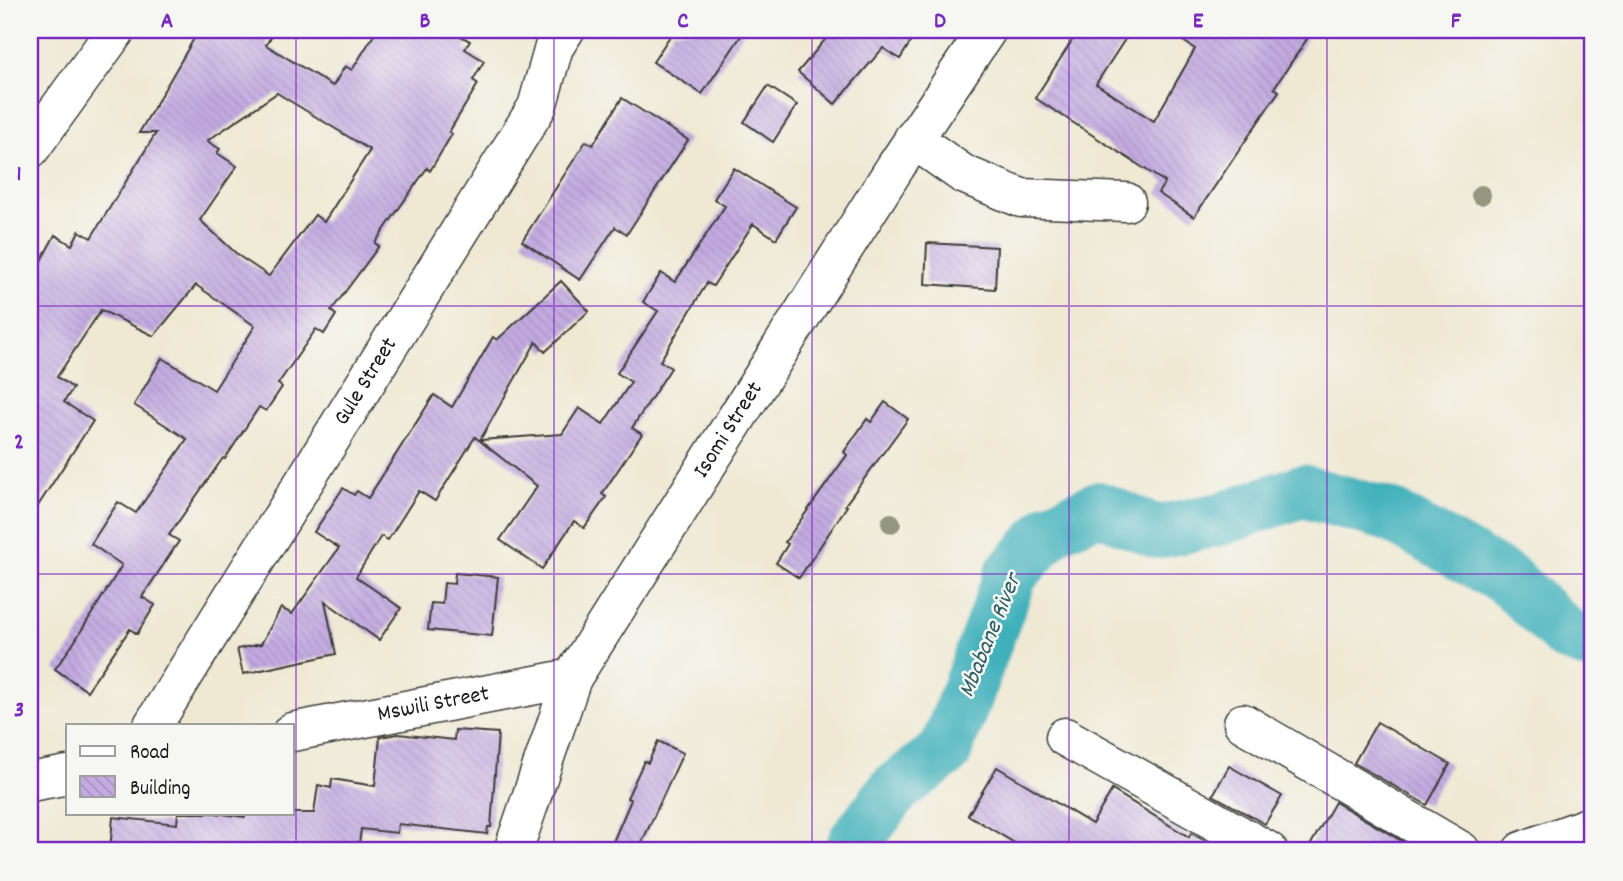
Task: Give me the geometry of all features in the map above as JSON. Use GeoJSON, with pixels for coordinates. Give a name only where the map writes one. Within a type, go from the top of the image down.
{"type":"FeatureCollection","features":[{"type":"Feature","properties":{"kind":"street"},"geometry":{"type":"LineString","coordinates":[[30,149],[117,30]]}},
{"type":"Feature","properties":{"kind":"street","name":"Isomi Street"},"geometry":{"type":"LineString","coordinates":[[513,851],[572,678],[914,139],[987,30]]}},
{"type":"Feature","properties":{"kind":"street","name":"Gule Street"},"geometry":{"type":"LineString","coordinates":[[154,724],[537,107],[557,36]]}},
{"type":"Feature","properties":{"kind":"street"},"geometry":{"type":"LineString","coordinates":[[914,139],[963,174],[1021,198],[1126,202]]}},
{"type":"Feature","properties":{"kind":"street","name":"Mswili Street"},"geometry":{"type":"LineString","coordinates":[[294,732],[572,678]]}},
{"type":"Feature","properties":{"kind":"street"},"geometry":{"type":"LineString","coordinates":[[1243,723],[1461,851]]}},
{"type":"Feature","properties":{"kind":"street"},"geometry":{"type":"LineString","coordinates":[[1065,737],[1268,851]]}},
{"type":"Feature","properties":{"kind":"street"},"geometry":{"type":"LineString","coordinates":[[30,782],[66,775]]}},
{"type":"Feature","properties":{"kind":"street"},"geometry":{"type":"LineString","coordinates":[[1522,851],[1593,825]]}},
{"type":"Feature","properties":{"kind":"building"},"geometry":{"type":"Polygon","coordinates":[[[199,30],[275,30],[266,45],[333,86],[345,66],[352,70],[377,30],[450,30],[470,41],[465,49],[484,61],[473,80],[478,84],[449,132],[452,134],[430,171],[427,168],[375,243],[379,246],[331,311],[336,315],[324,334],[316,329],[278,384],[282,387],[266,411],[259,407],[169,535],[179,541],[142,597],[155,605],[137,634],[130,629],[87,691],[55,669],[122,565],[91,544],[118,502],[136,513],[187,439],[134,405],[162,358],[214,390],[255,326],[196,285],[154,336],[101,310],[57,377],[73,388],[64,402],[93,421],[30,518],[30,281],[55,235],[72,245],[79,231],[91,238],[156,133],[139,133],[199,30]],[[277,93],[207,141],[220,149],[217,153],[237,166],[200,220],[239,256],[269,276],[315,215],[324,222],[370,150],[277,93]]]}},
{"type":"Feature","properties":{"kind":"building"},"geometry":{"type":"Polygon","coordinates":[[[674,30],[745,30],[702,94],[653,62],[674,30]]]}},
{"type":"Feature","properties":{"kind":"building"},"geometry":{"type":"Polygon","coordinates":[[[833,30],[918,30],[900,59],[883,48],[835,104],[798,72],[833,30]]]}},
{"type":"Feature","properties":{"kind":"building"},"geometry":{"type":"Polygon","coordinates":[[[1079,30],[1131,30],[1096,84],[1154,121],[1195,49],[1167,30],[1294,30],[1307,39],[1274,88],[1279,91],[1194,217],[1158,193],[1165,182],[1035,98],[1079,30]]]}},
{"type":"Feature","properties":{"kind":"building"},"geometry":{"type":"Polygon","coordinates":[[[768,86],[797,105],[773,142],[744,122],[768,86]]]}},
{"type":"Feature","properties":{"kind":"building"},"geometry":{"type":"Polygon","coordinates":[[[622,98],[688,140],[627,234],[615,227],[580,280],[522,241],[586,141],[593,145],[622,98]]]}},
{"type":"Feature","properties":{"kind":"building"},"geometry":{"type":"Polygon","coordinates":[[[734,168],[796,207],[776,239],[753,224],[713,286],[707,283],[660,361],[671,368],[632,428],[642,434],[602,494],[606,497],[584,528],[574,521],[542,569],[500,540],[537,486],[475,437],[435,501],[419,491],[388,540],[381,536],[356,577],[401,608],[379,640],[325,601],[336,654],[243,674],[237,649],[261,644],[281,608],[292,614],[339,548],[314,532],[343,488],[354,495],[357,491],[368,498],[434,395],[452,407],[493,337],[497,340],[561,281],[589,311],[545,352],[536,342],[480,440],[562,434],[579,408],[603,424],[631,382],[617,373],[658,311],[643,302],[661,273],[675,282],[725,206],[714,199],[734,168]]]}},
{"type":"Feature","properties":{"kind":"building"},"geometry":{"type":"Polygon","coordinates":[[[927,243],[997,247],[995,289],[925,284],[927,243]]]}},
{"type":"Feature","properties":{"kind":"building"},"geometry":{"type":"Polygon","coordinates":[[[885,402],[908,419],[845,505],[847,506],[799,578],[776,563],[788,544],[785,542],[847,455],[844,452],[867,419],[871,422],[885,402]]]}},
{"type":"Feature","properties":{"kind":"building"},"geometry":{"type":"Polygon","coordinates":[[[455,573],[498,577],[492,636],[428,630],[431,603],[442,604],[444,583],[454,584],[455,573]]]}},
{"type":"Feature","properties":{"kind":"building"},"geometry":{"type":"Polygon","coordinates":[[[1377,722],[1450,764],[1427,805],[1354,763],[1377,722]]]}},
{"type":"Feature","properties":{"kind":"building"},"geometry":{"type":"Polygon","coordinates":[[[455,730],[498,733],[491,827],[488,827],[487,834],[398,824],[397,833],[361,829],[358,851],[287,844],[286,851],[110,851],[113,817],[177,824],[178,814],[245,817],[245,814],[314,813],[318,785],[331,788],[332,779],[375,786],[380,737],[398,734],[454,740],[455,730]]]}},
{"type":"Feature","properties":{"kind":"building"},"geometry":{"type":"Polygon","coordinates":[[[658,741],[683,753],[638,851],[609,851],[631,800],[627,798],[644,761],[648,763],[658,741]]]}},
{"type":"Feature","properties":{"kind":"building"},"geometry":{"type":"Polygon","coordinates":[[[1229,766],[1282,796],[1265,824],[1213,795],[1229,766]]]}},
{"type":"Feature","properties":{"kind":"building"},"geometry":{"type":"Polygon","coordinates":[[[997,767],[1092,824],[1112,790],[1189,837],[1191,833],[1224,851],[1028,851],[968,815],[997,767]]]}},
{"type":"Feature","properties":{"kind":"building"},"geometry":{"type":"Polygon","coordinates":[[[1335,802],[1405,843],[1401,851],[1307,851],[1335,802]]]}},
{"type":"Feature","properties":{"kind":"waterway","name":"Mbabane River"},"geometry":{"type":"LineString","coordinates":[[851,851],[855,841],[896,788],[945,752],[1011,574],[1053,528],[1098,508],[1157,532],[1221,519],[1302,491],[1390,515],[1508,580],[1567,635],[1593,645]]}}]}
